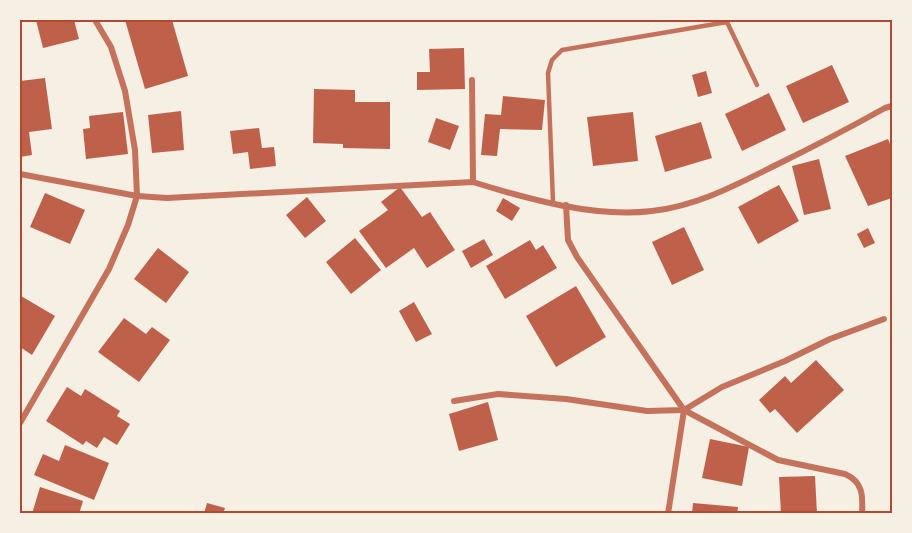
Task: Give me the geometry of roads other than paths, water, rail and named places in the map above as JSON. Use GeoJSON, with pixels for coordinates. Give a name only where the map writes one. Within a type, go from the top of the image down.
{"type":"FeatureCollection","features":[{"type":"Feature","properties":{"kind":"street"},"geometry":{"type":"LineString","coordinates":[[20,423],[109,269],[128,225],[137,196],[135,150],[125,91],[111,47],[95,20]]}},
{"type":"Feature","properties":{"kind":"street"},"geometry":{"type":"LineString","coordinates":[[472,80],[473,183]]}},
{"type":"Feature","properties":{"kind":"street"},"geometry":{"type":"LineString","coordinates":[[20,174],[137,196],[167,198],[473,183],[604,212],[652,211],[699,201],[736,186],[892,106]]}},
{"type":"Feature","properties":{"kind":"street"},"geometry":{"type":"LineString","coordinates":[[566,205],[568,240],[577,257],[684,410],[778,460],[855,478],[860,485],[862,513]]}},
{"type":"Feature","properties":{"kind":"street"},"geometry":{"type":"LineString","coordinates":[[454,401],[498,394],[566,399],[647,411],[684,410],[722,387],[785,361],[830,339],[884,319]]}},
{"type":"Feature","properties":{"kind":"street"},"geometry":{"type":"LineString","coordinates":[[668,513],[684,410]]}},
{"type":"Feature","properties":{"kind":"lane"},"geometry":{"type":"LineString","coordinates":[[553,202],[549,73],[552,60],[562,50],[728,22],[758,85]]}}]}
